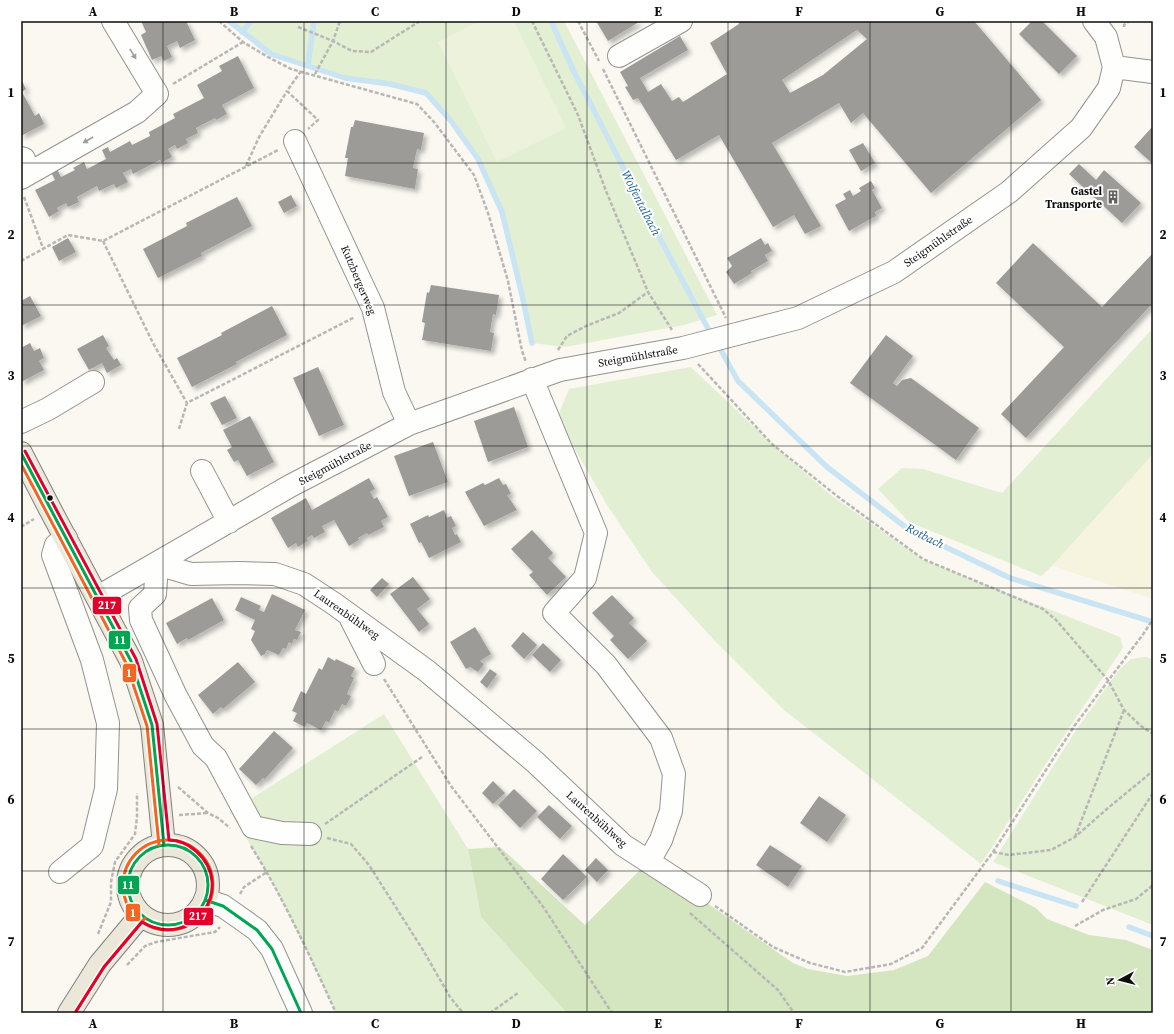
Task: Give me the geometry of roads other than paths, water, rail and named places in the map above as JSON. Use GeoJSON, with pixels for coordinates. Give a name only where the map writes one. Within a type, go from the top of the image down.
{"type":"FeatureCollection","features":[{"type":"Feature","properties":{"kind":"main road"},"geometry":{"type":"LineString","coordinates":[[21,453],[131,661],[152,725],[164,845]]}},
{"type":"Feature","properties":{"kind":"main road"},"geometry":{"type":"LineString","coordinates":[[164,845],[180,847],[194,855],[204,868],[208,884],[205,900],[199,910],[190,918],[180,923],[166,925],[153,922],[141,915],[132,903],[128,888],[130,872],[137,859],[149,849],[164,845]]}},
{"type":"Feature","properties":{"kind":"main road"},"geometry":{"type":"LineString","coordinates":[[69,1013],[100,964],[141,915]]}},
{"type":"Feature","properties":{"kind":"street"},"geometry":{"type":"LineString","coordinates":[[22,172],[138,112],[157,94],[113,21]]}},
{"type":"Feature","properties":{"kind":"street"},"geometry":{"type":"LineString","coordinates":[[619,56],[681,21]]}},
{"type":"Feature","properties":{"kind":"street"},"geometry":{"type":"LineString","coordinates":[[1094,21],[1106,37],[1112,58],[1153,72]]}},
{"type":"Feature","properties":{"kind":"street","name":"Steigmühlstraße"},"geometry":{"type":"LineString","coordinates":[[98,597],[290,486],[408,424],[560,370],[683,348],[731,334],[798,318],[894,272],[1009,192],[1081,128],[1109,88],[1112,58]]}},
{"type":"Feature","properties":{"kind":"street","name":"Kutzbergerweg"},"geometry":{"type":"LineString","coordinates":[[295,140],[373,308],[394,392],[408,424]]}},
{"type":"Feature","properties":{"kind":"street"},"geometry":{"type":"LineString","coordinates":[[532,379],[596,533],[586,578],[554,613],[606,666],[661,738],[674,774],[671,811],[661,840],[649,861]]}},
{"type":"Feature","properties":{"kind":"street"},"geometry":{"type":"LineString","coordinates":[[21,422],[48,409],[93,382]]}},
{"type":"Feature","properties":{"kind":"street"},"geometry":{"type":"LineString","coordinates":[[202,471],[229,522]]}},
{"type":"Feature","properties":{"kind":"street"},"geometry":{"type":"LineString","coordinates":[[60,872],[92,846],[106,789],[108,723],[92,660],[53,555],[56,545],[66,538]]}},
{"type":"Feature","properties":{"kind":"street"},"geometry":{"type":"LineString","coordinates":[[157,564],[155,594],[140,608],[141,620],[176,696],[203,746],[216,758],[253,827],[282,833],[310,834]]}},
{"type":"Feature","properties":{"kind":"street","name":"Laurenbühlweg"},"geometry":{"type":"LineString","coordinates":[[157,564],[191,574],[275,574],[304,584],[427,671],[535,762],[623,845],[649,861],[693,902]]}},
{"type":"Feature","properties":{"kind":"street"},"geometry":{"type":"LineString","coordinates":[[348,614],[374,664]]}},
{"type":"Feature","properties":{"kind":"street"},"geometry":{"type":"LineString","coordinates":[[205,900],[223,906],[257,930],[272,949],[301,1013]]}},
{"type":"Feature","properties":{"kind":"waterway"},"geometry":{"type":"LineString","coordinates":[[229,21],[271,54],[345,78],[390,84],[426,93],[451,121],[478,159],[502,212],[532,343]]}},
{"type":"Feature","properties":{"kind":"waterway"},"geometry":{"type":"LineString","coordinates":[[242,32],[251,21]]}},
{"type":"Feature","properties":{"kind":"waterway"},"geometry":{"type":"LineString","coordinates":[[308,65],[314,21]]}},
{"type":"Feature","properties":{"kind":"waterway","name":"Wolfentalbach"},"geometry":{"type":"LineString","coordinates":[[551,21],[574,72],[712,336]]}},
{"type":"Feature","properties":{"kind":"waterway","name":"Rotbach"},"geometry":{"type":"LineString","coordinates":[[717,343],[738,381],[827,467],[908,529],[1010,578],[1153,622]]}},
{"type":"Feature","properties":{"kind":"waterway"},"geometry":{"type":"LineString","coordinates":[[998,881],[1076,906]]}},
{"type":"Feature","properties":{"kind":"waterway"},"geometry":{"type":"LineString","coordinates":[[1129,927],[1153,936]]}},
{"type":"Feature","properties":{"kind":"place","name":"Gastel Transporte"},"geometry":{"type":"Point","coordinates":[1113,197]}}]}
